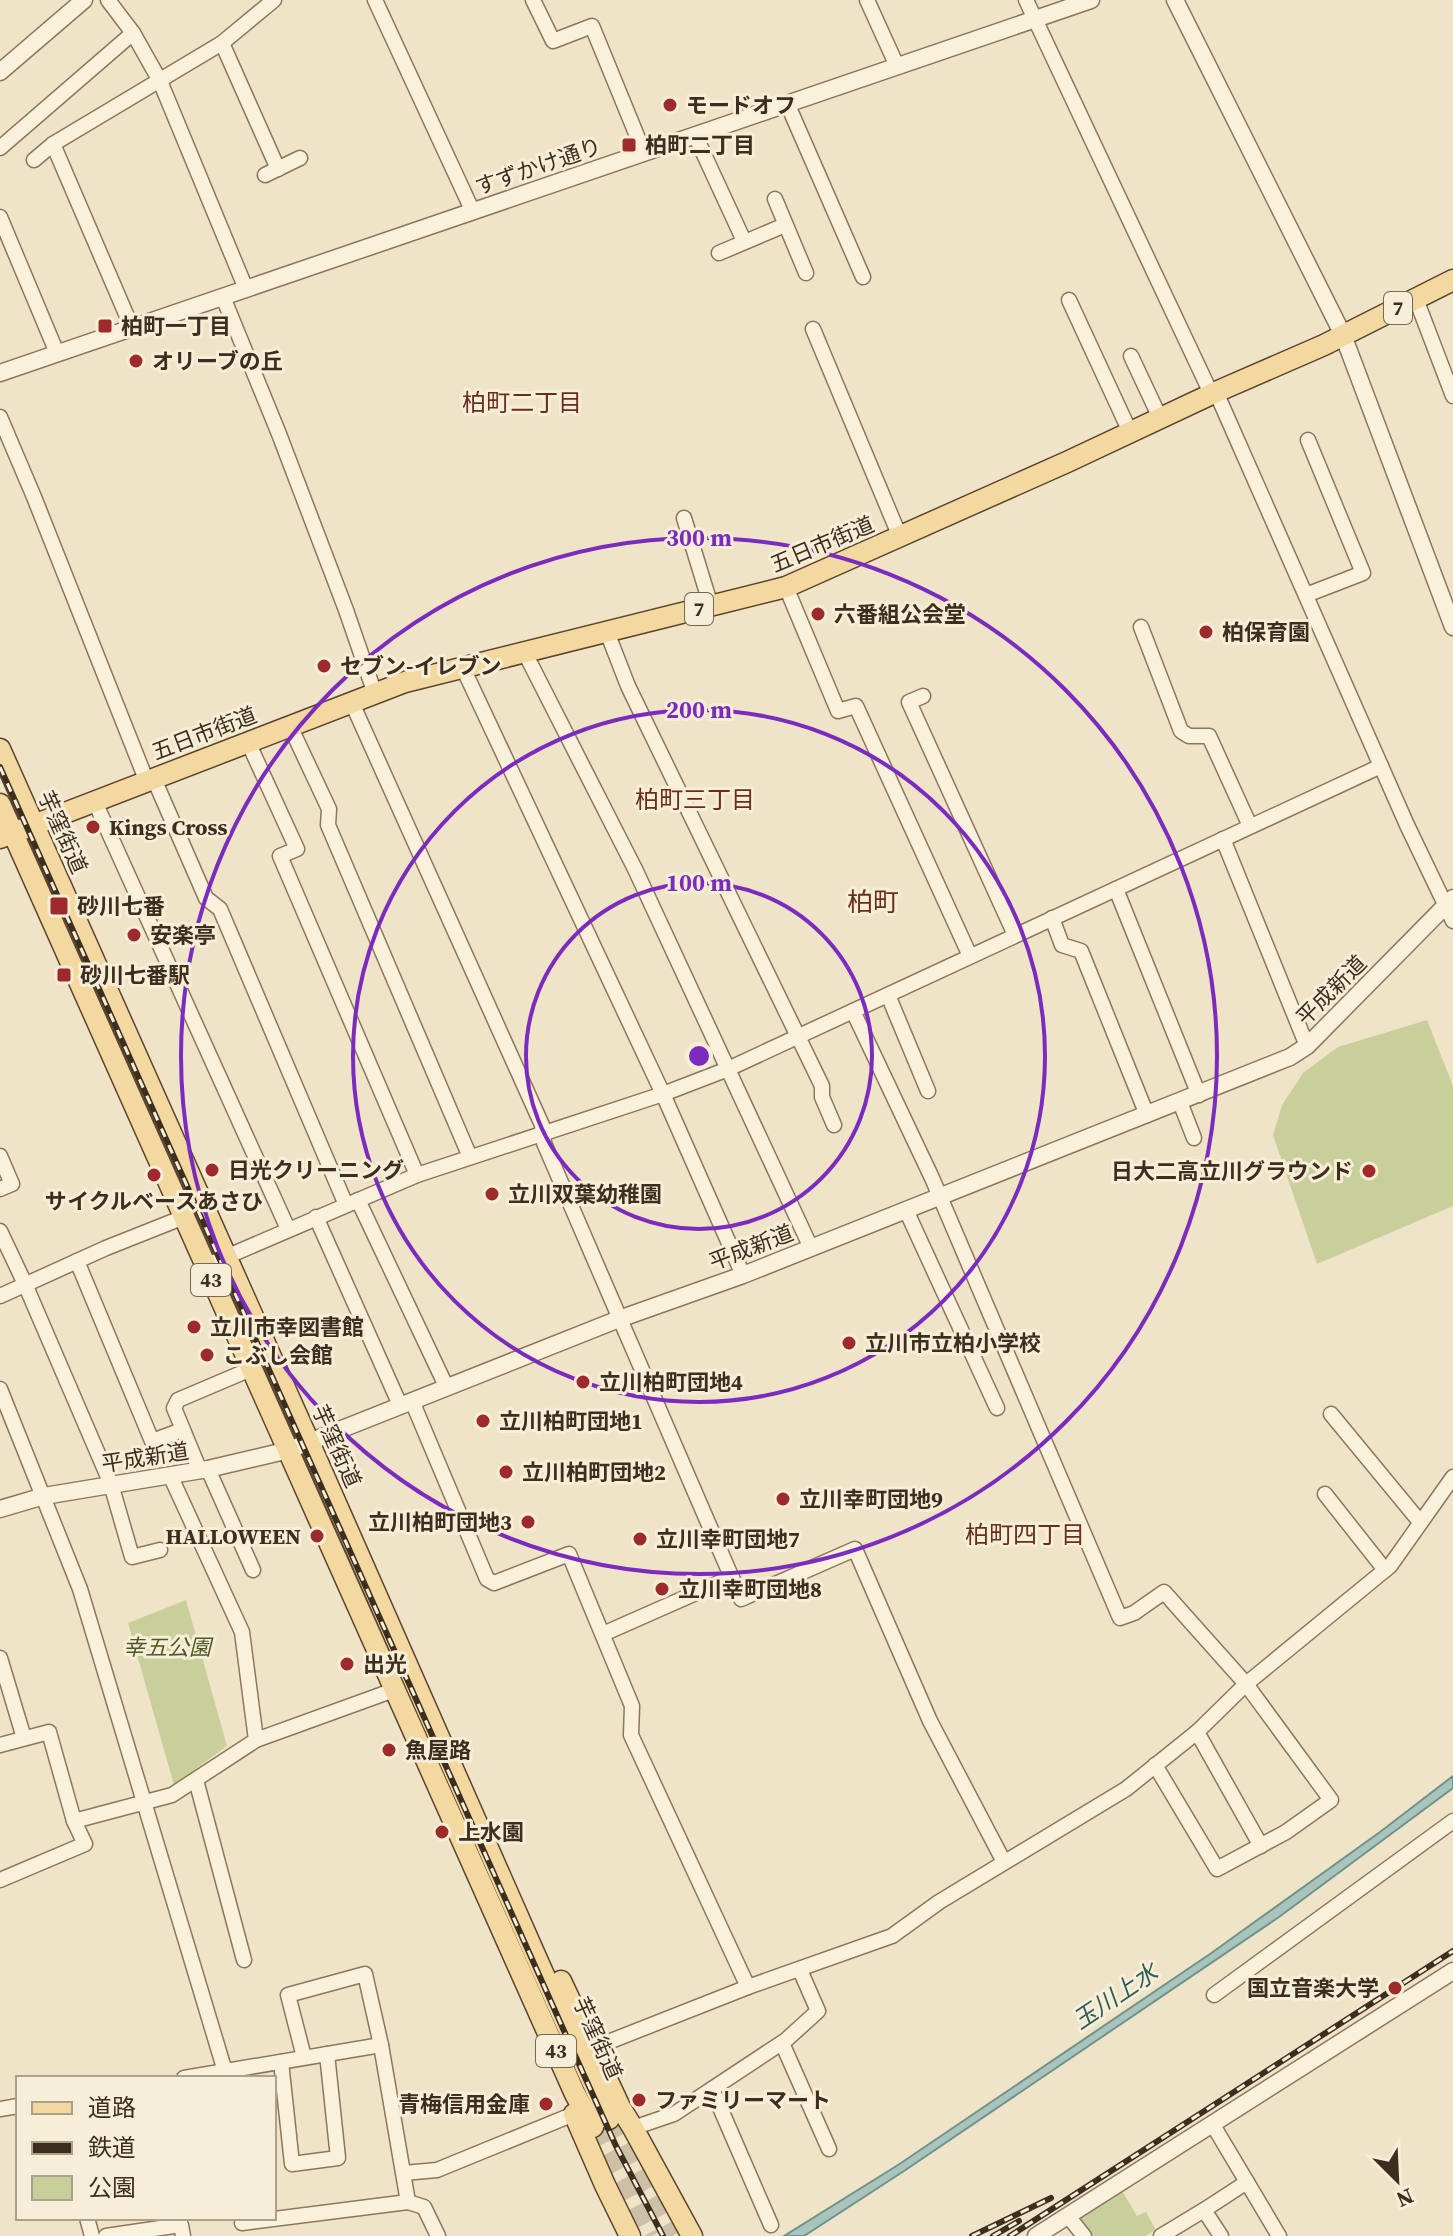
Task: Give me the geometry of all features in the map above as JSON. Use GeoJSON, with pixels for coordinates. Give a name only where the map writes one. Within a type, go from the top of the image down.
{"type":"FeatureCollection","features":[{"type":"Feature","properties":{"kind":"main road","name":"五日市街道"},"geometry":{"type":"LineString","coordinates":[[6,836],[405,682],[786,587],[1343,335],[1453,280]]}},
{"type":"Feature","properties":{"kind":"main road","name":"芋窪街道"},"geometry":{"type":"LineString","coordinates":[[0,749],[309,1442],[491,1879],[575,2094],[601,2123]]}},
{"type":"Feature","properties":{"kind":"main road","name":"芋窪街道"},"geometry":{"type":"LineString","coordinates":[[0,804],[6,836],[184,1217],[394,1690],[491,1879]]}},
{"type":"Feature","properties":{"kind":"main road"},"geometry":{"type":"LineString","coordinates":[[491,1879],[554,1967],[620,2107],[692,2236]]}},
{"type":"Feature","properties":{"kind":"main road"},"geometry":{"type":"LineString","coordinates":[[491,1879],[512,1977],[630,2236]]}},
{"type":"Feature","properties":{"kind":"street"},"geometry":{"type":"LineString","coordinates":[[0,72],[84,0]]}},
{"type":"Feature","properties":{"kind":"street"},"geometry":{"type":"LineString","coordinates":[[108,0],[133,33],[160,81],[246,289]]}},
{"type":"Feature","properties":{"kind":"street"},"geometry":{"type":"LineString","coordinates":[[34,160],[53,144],[222,43],[274,0]]}},
{"type":"Feature","properties":{"kind":"street"},"geometry":{"type":"LineString","coordinates":[[375,0],[473,212]]}},
{"type":"Feature","properties":{"kind":"street"},"geometry":{"type":"LineString","coordinates":[[533,0],[553,41],[592,26],[644,153]]}},
{"type":"Feature","properties":{"kind":"street"},"geometry":{"type":"LineString","coordinates":[[867,0],[897,66]]}},
{"type":"Feature","properties":{"kind":"street"},"geometry":{"type":"LineString","coordinates":[[1026,0],[1208,387],[1216,392],[1381,766],[1450,909]]}},
{"type":"Feature","properties":{"kind":"street","name":"すずかけ通り"},"geometry":{"type":"LineString","coordinates":[[0,373],[1091,0]]}},
{"type":"Feature","properties":{"kind":"street"},"geometry":{"type":"LineString","coordinates":[[1175,0],[1343,335],[1453,627]]}},
{"type":"Feature","properties":{"kind":"street"},"geometry":{"type":"LineString","coordinates":[[0,148],[133,33]]}},
{"type":"Feature","properties":{"kind":"street"},"geometry":{"type":"LineString","coordinates":[[222,43],[272,172],[300,158]]}},
{"type":"Feature","properties":{"kind":"street"},"geometry":{"type":"LineString","coordinates":[[787,103],[863,277]]}},
{"type":"Feature","properties":{"kind":"street"},"geometry":{"type":"LineString","coordinates":[[695,135],[744,241]]}},
{"type":"Feature","properties":{"kind":"street"},"geometry":{"type":"LineString","coordinates":[[53,144],[132,328]]}},
{"type":"Feature","properties":{"kind":"street"},"geometry":{"type":"LineString","coordinates":[[775,199],[806,273]]}},
{"type":"Feature","properties":{"kind":"street"},"geometry":{"type":"LineString","coordinates":[[0,217],[57,353]]}},
{"type":"Feature","properties":{"kind":"street"},"geometry":{"type":"LineString","coordinates":[[719,253],[785,225]]}},
{"type":"Feature","properties":{"kind":"street"},"geometry":{"type":"LineString","coordinates":[[223,297],[274,420],[375,694]]}},
{"type":"Feature","properties":{"kind":"street"},"geometry":{"type":"LineString","coordinates":[[1416,299],[1453,396]]}},
{"type":"Feature","properties":{"kind":"street"},"geometry":{"type":"LineString","coordinates":[[1069,300],[1130,432]]}},
{"type":"Feature","properties":{"kind":"street"},"geometry":{"type":"LineString","coordinates":[[813,329],[900,537]]}},
{"type":"Feature","properties":{"kind":"street"},"geometry":{"type":"LineString","coordinates":[[1131,356],[1160,418]]}},
{"type":"Feature","properties":{"kind":"street"},"geometry":{"type":"LineString","coordinates":[[0,417],[151,780],[206,898],[220,909],[352,1202],[446,1386]]}},
{"type":"Feature","properties":{"kind":"street"},"geometry":{"type":"LineString","coordinates":[[1306,595],[1363,573],[1308,440]]}},
{"type":"Feature","properties":{"kind":"street"},"geometry":{"type":"LineString","coordinates":[[684,518],[711,606]]}},
{"type":"Feature","properties":{"kind":"street"},"geometry":{"type":"LineString","coordinates":[[786,587],[838,711],[856,706],[970,956]]}},
{"type":"Feature","properties":{"kind":"street"},"geometry":{"type":"LineString","coordinates":[[1141,627],[1181,731],[1189,736],[1209,736],[1250,826]]}},
{"type":"Feature","properties":{"kind":"street"},"geometry":{"type":"LineString","coordinates":[[607,632],[628,686],[822,1086],[822,1097],[834,1125]]}},
{"type":"Feature","properties":{"kind":"street"},"geometry":{"type":"LineString","coordinates":[[525,653],[635,869],[811,1248]]}},
{"type":"Feature","properties":{"kind":"street"},"geometry":{"type":"LineString","coordinates":[[463,668],[663,1094],[743,1275]]}},
{"type":"Feature","properties":{"kind":"street"},"geometry":{"type":"LineString","coordinates":[[923,696],[909,702],[1015,935]]}},
{"type":"Feature","properties":{"kind":"street"},"geometry":{"type":"LineString","coordinates":[[352,703],[542,1125],[544,1143],[741,1599],[855,1549],[930,1721],[1004,1862]]}},
{"type":"Feature","properties":{"kind":"street"},"geometry":{"type":"LineString","coordinates":[[290,726],[329,809],[328,825],[470,1157]]}},
{"type":"Feature","properties":{"kind":"street"},"geometry":{"type":"LineString","coordinates":[[248,742],[297,849],[280,856],[417,1175]]}},
{"type":"Feature","properties":{"kind":"street"},"geometry":{"type":"LineString","coordinates":[[205,1266],[417,1175],[663,1094],[728,1069],[1381,766]]}},
{"type":"Feature","properties":{"kind":"street"},"geometry":{"type":"LineString","coordinates":[[95,802],[288,1229]]}},
{"type":"Feature","properties":{"kind":"street"},"geometry":{"type":"LineString","coordinates":[[1223,839],[1307,1046]]}},
{"type":"Feature","properties":{"kind":"street"},"geometry":{"type":"LineString","coordinates":[[1116,889],[1199,1095]]}},
{"type":"Feature","properties":{"kind":"street","name":"平成新道"},"geometry":{"type":"LineString","coordinates":[[0,1509],[44,1496],[204,1470],[289,1450],[446,1386],[743,1275],[1199,1095],[1290,1057],[1307,1046],[1450,909]]}},
{"type":"Feature","properties":{"kind":"street"},"geometry":{"type":"LineString","coordinates":[[1052,918],[1062,945],[1081,951],[1147,1115]]}},
{"type":"Feature","properties":{"kind":"street"},"geometry":{"type":"LineString","coordinates":[[888,995],[928,1091]]}},
{"type":"Feature","properties":{"kind":"street"},"geometry":{"type":"LineString","coordinates":[[853,1011],[940,1197],[1120,1618],[1134,1613],[1164,1592],[1246,1684],[1331,1800],[1286,1832],[1217,1869],[1155,1765]]}},
{"type":"Feature","properties":{"kind":"street"},"geometry":{"type":"LineString","coordinates":[[1180,1102],[1194,1138]]}},
{"type":"Feature","properties":{"kind":"street"},"geometry":{"type":"LineString","coordinates":[[0,1156],[12,1184],[0,1189]]}},
{"type":"Feature","properties":{"kind":"street"},"geometry":{"type":"LineString","coordinates":[[906,1210],[997,1408]]}},
{"type":"Feature","properties":{"kind":"street"},"geometry":{"type":"LineString","coordinates":[[0,1296],[184,1217]]}},
{"type":"Feature","properties":{"kind":"street"},"geometry":{"type":"LineString","coordinates":[[316,1217],[487,1579],[494,1583],[569,1554],[632,1706],[631,1735],[748,1987]]}},
{"type":"Feature","properties":{"kind":"street"},"geometry":{"type":"LineString","coordinates":[[0,1231],[111,1484],[132,1557],[160,1550]]}},
{"type":"Feature","properties":{"kind":"street"},"geometry":{"type":"LineString","coordinates":[[77,1261],[152,1441],[182,1430]]}},
{"type":"Feature","properties":{"kind":"street"},"geometry":{"type":"LineString","coordinates":[[251,1369],[178,1400],[174,1408],[182,1430],[253,1570]]}},
{"type":"Feature","properties":{"kind":"street"},"geometry":{"type":"LineString","coordinates":[[0,1389],[80,1589],[226,2074]]}},
{"type":"Feature","properties":{"kind":"street"},"geometry":{"type":"LineString","coordinates":[[1331,1414],[1420,1522]]}},
{"type":"Feature","properties":{"kind":"street"},"geometry":{"type":"LineString","coordinates":[[170,1475],[242,1632],[256,1740]]}},
{"type":"Feature","properties":{"kind":"street"},"geometry":{"type":"LineString","coordinates":[[593,2048],[748,1987],[892,1936],[939,1902],[1126,1789],[1197,1732],[1246,1684],[1385,1570],[1453,1477]]}},
{"type":"Feature","properties":{"kind":"street"},"geometry":{"type":"LineString","coordinates":[[1325,1494],[1385,1570]]}},
{"type":"Feature","properties":{"kind":"street"},"geometry":{"type":"LineString","coordinates":[[603,1634],[732,1577]]}},
{"type":"Feature","properties":{"kind":"street"},"geometry":{"type":"LineString","coordinates":[[0,1658],[24,1738]]}},
{"type":"Feature","properties":{"kind":"street"},"geometry":{"type":"LineString","coordinates":[[74,1821],[172,1795],[256,1740],[394,1690]]}},
{"type":"Feature","properties":{"kind":"street"},"geometry":{"type":"LineString","coordinates":[[0,1745],[49,1732],[74,1821],[85,1844],[0,1880]]}},
{"type":"Feature","properties":{"kind":"street"},"geometry":{"type":"LineString","coordinates":[[1197,1732],[1261,1846]]}},
{"type":"Feature","properties":{"kind":"street"},"geometry":{"type":"LineString","coordinates":[[196,1780],[244,1960]]}},
{"type":"Feature","properties":{"kind":"street"},"geometry":{"type":"LineString","coordinates":[[1214,1995],[1453,1821]]}},
{"type":"Feature","properties":{"kind":"street"},"geometry":{"type":"LineString","coordinates":[[633,2128],[674,2114],[782,2043],[818,2011],[800,1970]]}},
{"type":"Feature","properties":{"kind":"street"},"geometry":{"type":"LineString","coordinates":[[1036,2236],[1453,1971]]}},
{"type":"Feature","properties":{"kind":"street"},"geometry":{"type":"LineString","coordinates":[[304,2057],[288,1995],[365,1974],[381,2045],[408,2202]]}},
{"type":"Feature","properties":{"kind":"street"},"geometry":{"type":"LineString","coordinates":[[782,2043],[829,2149]]}},
{"type":"Feature","properties":{"kind":"street"},"geometry":{"type":"LineString","coordinates":[[205,2076],[381,2045]]}},
{"type":"Feature","properties":{"kind":"street"},"geometry":{"type":"LineString","coordinates":[[281,2062],[292,2164],[338,2158],[327,2054]]}},
{"type":"Feature","properties":{"kind":"street"},"geometry":{"type":"LineString","coordinates":[[712,2089],[771,2225]]}},
{"type":"Feature","properties":{"kind":"street"},"geometry":{"type":"LineString","coordinates":[[404,2173],[437,2170],[574,2114]]}},
{"type":"Feature","properties":{"kind":"street"},"geometry":{"type":"LineString","coordinates":[[1213,2125],[1279,2236]]}},
{"type":"Feature","properties":{"kind":"street"},"geometry":{"type":"LineString","coordinates":[[1161,2236],[1247,2182]]}},
{"type":"Feature","properties":{"kind":"street"},"geometry":{"type":"LineString","coordinates":[[242,2226],[408,2202],[424,2207],[438,2236]]}},
{"type":"Feature","properties":{"kind":"street"},"geometry":{"type":"LineString","coordinates":[[1204,2210],[1221,2236]]}},
{"type":"Feature","properties":{"kind":"street"},"geometry":{"type":"LineString","coordinates":[[1068,2216],[1084,2236]]}},
{"type":"Feature","properties":{"kind":"street"},"geometry":{"type":"LineString","coordinates":[[106,2236],[139,2228],[181,2225],[183,2236]]}},
{"type":"Feature","properties":{"kind":"green space","name":"日大二高立川グラウンド"},"geometry":{"type":"Polygon","coordinates":[[[1427,1020],[1453,1086],[1453,1206],[1317,1264],[1273,1135],[1282,1105],[1303,1073],[1338,1047],[1427,1020]]]}},
{"type":"Feature","properties":{"kind":"green space","name":"幸五公園"},"geometry":{"type":"Polygon","coordinates":[[[186,1600],[227,1746],[174,1785],[128,1623],[186,1600]]]}},
{"type":"Feature","properties":{"kind":"green space"},"geometry":{"type":"Polygon","coordinates":[[[1121,2189],[1137,2216],[1146,2212],[1156,2230],[1145,2236],[1092,2236],[1077,2216],[1121,2189]]]}},
{"type":"Feature","properties":{"kind":"water"},"geometry":{"type":"Polygon","coordinates":[[[1453,1776],[1453,1788],[1279,1917],[804,2236],[784,2236],[898,2165],[1210,1954],[1453,1776]]]}},
{"type":"Feature","properties":{"kind":"tunnel"},"geometry":{"type":"LineString","coordinates":[[609,2119],[672,2236]]}},
{"type":"Feature","properties":{"kind":"tunnel"},"geometry":{"type":"LineString","coordinates":[[593,2127],[652,2236]]}},
{"type":"Feature","properties":{"kind":"railway"},"geometry":{"type":"LineString","coordinates":[[0,767],[565,2033],[616,2146],[663,2236]]}},
{"type":"Feature","properties":{"kind":"railway"},"geometry":{"type":"LineString","coordinates":[[1010,2236],[1453,1951]]}},
{"type":"Feature","properties":{"kind":"railway"},"geometry":{"type":"LineString","coordinates":[[972,2236],[1051,2198]]}},
{"type":"Feature","properties":{"kind":"railway"},"geometry":{"type":"LineString","coordinates":[[993,2236],[1019,2221]]}},
{"type":"Feature","properties":{"kind":"place","name":"モードオフ"},"geometry":{"type":"Point","coordinates":[670,105]}},
{"type":"Feature","properties":{"kind":"place","name":"柏町二丁目"},"geometry":{"type":"Point","coordinates":[629,145]}},
{"type":"Feature","properties":{"kind":"place","name":"柏町一丁目"},"geometry":{"type":"Point","coordinates":[105,326]}},
{"type":"Feature","properties":{"kind":"place","name":"オリーブの丘"},"geometry":{"type":"Point","coordinates":[136,361]}},
{"type":"Feature","properties":{"kind":"place","name":"六番組公会堂"},"geometry":{"type":"Point","coordinates":[818,614]}},
{"type":"Feature","properties":{"kind":"place","name":"柏保育園"},"geometry":{"type":"Point","coordinates":[1206,632]}},
{"type":"Feature","properties":{"kind":"place","name":"セブン-イレブン"},"geometry":{"type":"Point","coordinates":[324,666]}},
{"type":"Feature","properties":{"kind":"place","name":"Kings Cross"},"geometry":{"type":"Point","coordinates":[93,827]}},
{"type":"Feature","properties":{"kind":"place","name":"砂川七番"},"geometry":{"type":"Point","coordinates":[59,906]}},
{"type":"Feature","properties":{"kind":"place","name":"安楽亭"},"geometry":{"type":"Point","coordinates":[134,935]}},
{"type":"Feature","properties":{"kind":"place","name":"砂川七番駅"},"geometry":{"type":"Point","coordinates":[64,975]}},
{"type":"Feature","properties":{"kind":"place","name":"日光クリーニング"},"geometry":{"type":"Point","coordinates":[212,1170]}},
{"type":"Feature","properties":{"kind":"place","name":"日大二高立川グラウンド"},"geometry":{"type":"Point","coordinates":[1369,1171]}},
{"type":"Feature","properties":{"kind":"place","name":"サイクルベースあさひ"},"geometry":{"type":"Point","coordinates":[154,1175]}},
{"type":"Feature","properties":{"kind":"place","name":"立川双葉幼稚園"},"geometry":{"type":"Point","coordinates":[492,1194]}},
{"type":"Feature","properties":{"kind":"place","name":"立川市幸図書館"},"geometry":{"type":"Point","coordinates":[194,1327]}},
{"type":"Feature","properties":{"kind":"place","name":"立川市立柏小学校"},"geometry":{"type":"Point","coordinates":[849,1343]}},
{"type":"Feature","properties":{"kind":"place","name":"こぶし会館"},"geometry":{"type":"Point","coordinates":[207,1355]}},
{"type":"Feature","properties":{"kind":"place","name":"立川柏町団地4"},"geometry":{"type":"Point","coordinates":[583,1382]}},
{"type":"Feature","properties":{"kind":"place","name":"立川柏町団地1"},"geometry":{"type":"Point","coordinates":[483,1421]}},
{"type":"Feature","properties":{"kind":"place","name":"立川柏町団地2"},"geometry":{"type":"Point","coordinates":[506,1472]}},
{"type":"Feature","properties":{"kind":"place","name":"立川幸町団地9"},"geometry":{"type":"Point","coordinates":[783,1499]}},
{"type":"Feature","properties":{"kind":"place","name":"立川柏町団地3"},"geometry":{"type":"Point","coordinates":[528,1522]}},
{"type":"Feature","properties":{"kind":"place","name":"HALLOWEEN"},"geometry":{"type":"Point","coordinates":[317,1536]}},
{"type":"Feature","properties":{"kind":"place","name":"立川幸町団地7"},"geometry":{"type":"Point","coordinates":[640,1539]}},
{"type":"Feature","properties":{"kind":"place","name":"立川幸町団地8"},"geometry":{"type":"Point","coordinates":[662,1589]}},
{"type":"Feature","properties":{"kind":"place","name":"出光"},"geometry":{"type":"Point","coordinates":[347,1664]}},
{"type":"Feature","properties":{"kind":"place","name":"魚屋路"},"geometry":{"type":"Point","coordinates":[389,1750]}},
{"type":"Feature","properties":{"kind":"place","name":"上水園"},"geometry":{"type":"Point","coordinates":[442,1832]}},
{"type":"Feature","properties":{"kind":"place","name":"国立音楽大学"},"geometry":{"type":"Point","coordinates":[1395,1988]}},
{"type":"Feature","properties":{"kind":"place","name":"ファミリーマート"},"geometry":{"type":"Point","coordinates":[639,2100]}},
{"type":"Feature","properties":{"kind":"place","name":"青梅信用金庫"},"geometry":{"type":"Point","coordinates":[546,2104]}},
{"type":"Feature","properties":{"kind":"district","name":"柏町二丁目"},"geometry":{"type":"Point","coordinates":[522,402]}},
{"type":"Feature","properties":{"kind":"district","name":"柏町三丁目"},"geometry":{"type":"Point","coordinates":[695,799]}},
{"type":"Feature","properties":{"kind":"district","name":"柏町"},"geometry":{"type":"Point","coordinates":[873,902]}},
{"type":"Feature","properties":{"kind":"district","name":"柏町四丁目"},"geometry":{"type":"Point","coordinates":[1025,1534]}},
{"type":"Feature","properties":{"kind":"water label","name":"玉川上水"},"geometry":{"type":"Point","coordinates":[1115,1996]}}]}
